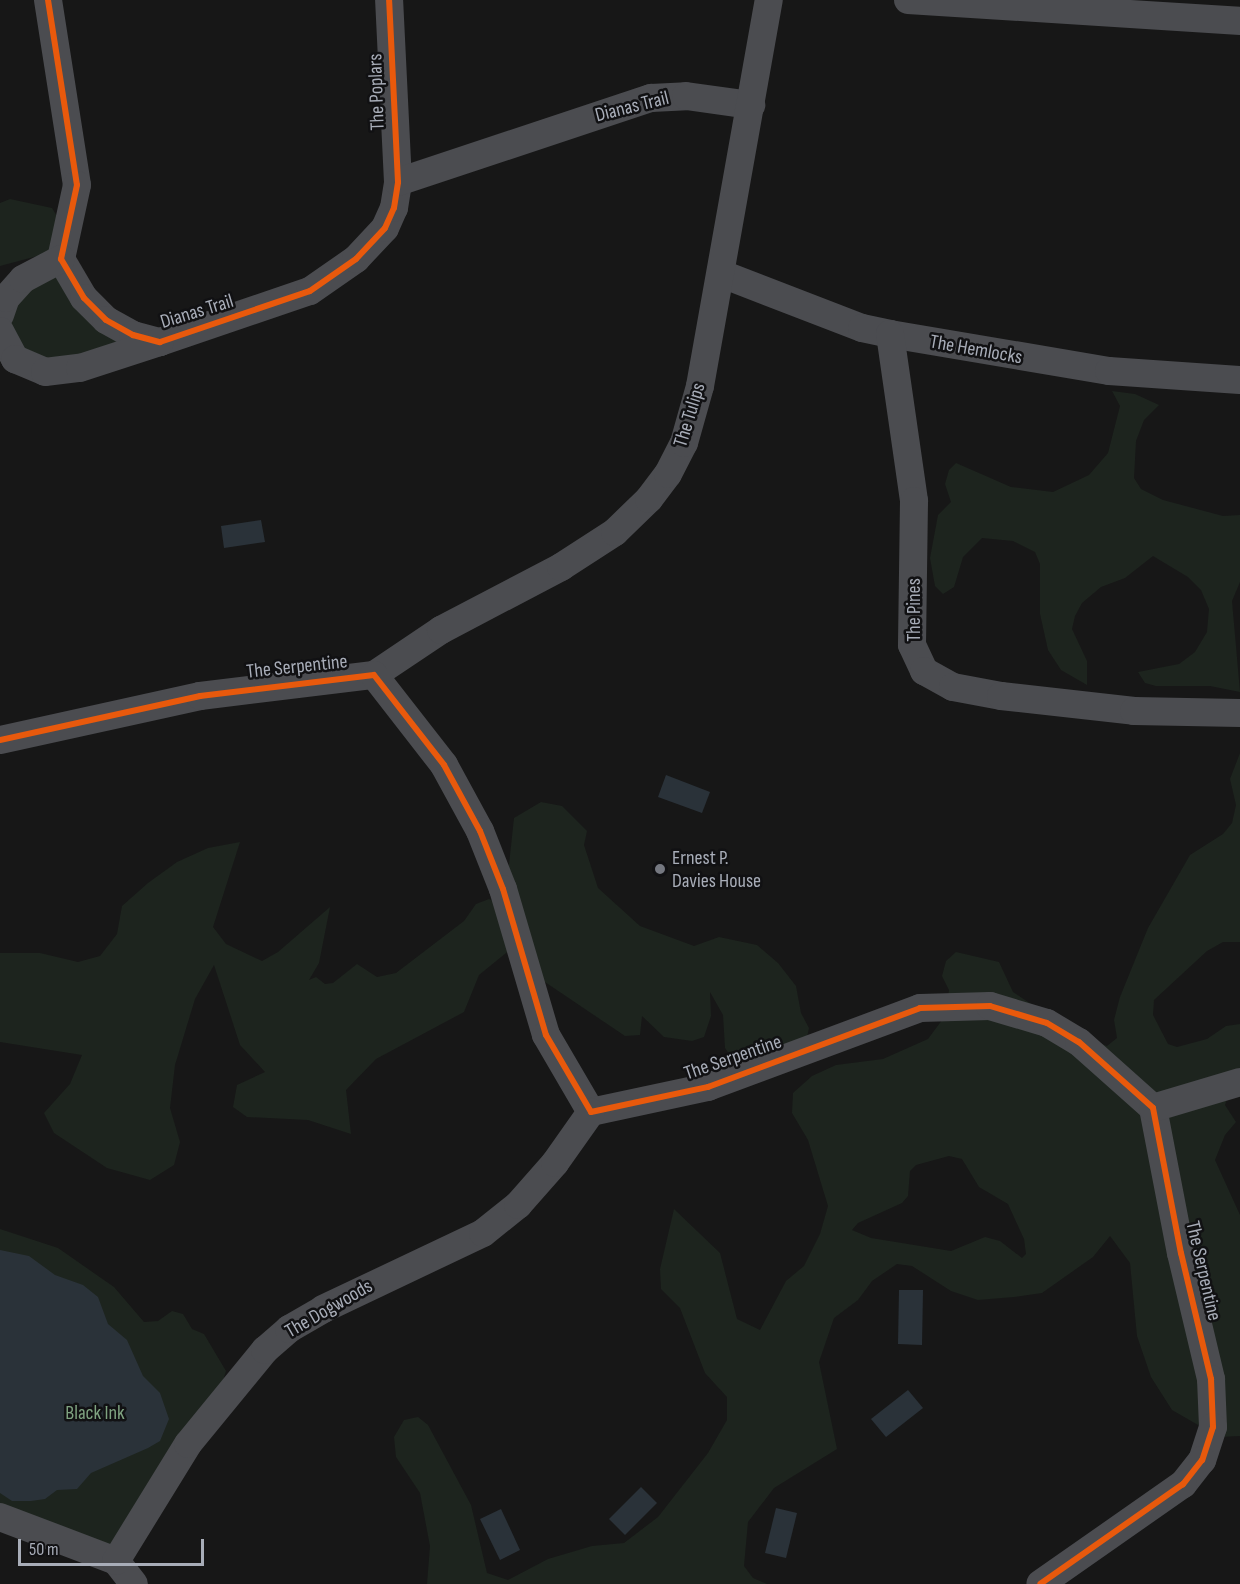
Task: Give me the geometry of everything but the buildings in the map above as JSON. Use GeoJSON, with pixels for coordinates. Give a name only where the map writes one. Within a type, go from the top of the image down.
{"type":"FeatureCollection","features":[{"type":"Feature","properties":{"kind":"street"},"geometry":{"type":"LineString","coordinates":[[0,315],[6,298],[23,279],[61,259],[77,185],[48,0]]}},
{"type":"Feature","properties":{"kind":"street","name":"The Poplars"},"geometry":{"type":"LineString","coordinates":[[389,0],[398,182]]}},
{"type":"Feature","properties":{"kind":"street","name":"The Tulips"},"geometry":{"type":"LineString","coordinates":[[374,675],[441,630],[588,550],[615,532],[649,499],[684,443],[722,274],[769,0]]}},
{"type":"Feature","properties":{"kind":"street"},"geometry":{"type":"LineString","coordinates":[[908,0],[1240,21]]}},
{"type":"Feature","properties":{"kind":"street","name":"Dianas Trail"},"geometry":{"type":"LineString","coordinates":[[0,331],[15,359],[45,372],[80,368],[289,299],[332,279],[356,260],[385,228],[394,208],[398,182],[651,99],[686,96],[751,105]]}},
{"type":"Feature","properties":{"kind":"street","name":"Dianas Trail"},"geometry":{"type":"LineString","coordinates":[[61,259],[84,298],[106,320],[133,335],[160,342]]}},
{"type":"Feature","properties":{"kind":"street","name":"The Hemlocks"},"geometry":{"type":"LineString","coordinates":[[722,274],[862,328],[890,334],[1101,370],[1240,380]]}},
{"type":"Feature","properties":{"kind":"street","name":"The Pines"},"geometry":{"type":"LineString","coordinates":[[890,334],[914,501],[912,645],[924,671],[953,687],[1001,696],[1134,711],[1240,713]]}},
{"type":"Feature","properties":{"kind":"street","name":"The Serpentine"},"geometry":{"type":"LineString","coordinates":[[0,741],[242,689],[374,675],[444,765],[480,831],[503,889],[546,1035],[591,1112],[708,1087],[903,1013],[962,1005],[990,1006],[1047,1023],[1079,1042],[1153,1108],[1180,1254],[1211,1379],[1214,1413],[1210,1442],[1198,1467],[1183,1484],[1040,1584]]}},
{"type":"Feature","properties":{"kind":"street"},"geometry":{"type":"LineString","coordinates":[[1153,1108],[1240,1082]]}},
{"type":"Feature","properties":{"kind":"street","name":"The Dogwoods"},"geometry":{"type":"LineString","coordinates":[[116,1561],[188,1444],[265,1350],[289,1329],[323,1309],[483,1233],[518,1205],[548,1172],[591,1112]]}},
{"type":"Feature","properties":{"kind":"street"},"geometry":{"type":"LineString","coordinates":[[0,1518],[116,1561],[134,1584]]}},
{"type":"Feature","properties":{"kind":"green space"},"geometry":{"type":"Polygon","coordinates":[[[10,199],[52,208],[61,223],[58,239],[45,254],[0,266],[0,203],[10,199]]]}},
{"type":"Feature","properties":{"kind":"green space"},"geometry":{"type":"Polygon","coordinates":[[[61,259],[133,335],[59,371],[2,340],[0,315],[61,259]]]}},
{"type":"Feature","properties":{"kind":"green space"},"geometry":{"type":"Polygon","coordinates":[[[1112,391],[1135,394],[1159,405],[1144,420],[1136,441],[1134,478],[1141,489],[1163,500],[1223,516],[1240,515],[1240,582],[1232,601],[1240,692],[1210,686],[1156,686],[1145,683],[1138,672],[1179,664],[1195,652],[1207,632],[1209,609],[1201,590],[1188,577],[1153,556],[1125,578],[1101,587],[1082,603],[1075,616],[1072,629],[1087,661],[1087,685],[1061,670],[1048,650],[1040,614],[1040,564],[1035,552],[1013,541],[982,538],[963,557],[954,587],[943,594],[935,586],[930,558],[938,515],[951,502],[945,484],[949,470],[956,463],[1011,487],[1053,492],[1089,475],[1108,453],[1120,406],[1112,391]]]}},
{"type":"Feature","properties":{"kind":"green space"},"geometry":{"type":"Polygon","coordinates":[[[1240,753],[1240,942],[1223,942],[1207,951],[1154,1000],[1153,1015],[1168,1044],[1177,1047],[1207,1039],[1226,1026],[1240,1024],[1240,1093],[1227,1099],[1225,1105],[1236,1122],[1225,1135],[1215,1160],[1240,1215],[1240,1436],[1219,1437],[1172,1410],[1151,1377],[1137,1336],[1130,1263],[1110,1236],[1093,1257],[1042,1293],[1014,1297],[978,1300],[951,1291],[912,1266],[897,1264],[872,1281],[858,1300],[834,1318],[819,1362],[837,1449],[774,1488],[748,1522],[744,1566],[753,1578],[767,1584],[427,1584],[430,1546],[420,1493],[396,1457],[394,1437],[404,1420],[418,1417],[428,1425],[471,1505],[487,1573],[508,1580],[548,1559],[592,1546],[624,1543],[658,1517],[708,1453],[727,1420],[727,1397],[705,1373],[680,1308],[661,1289],[660,1269],[674,1209],[720,1253],[737,1319],[760,1330],[786,1281],[804,1266],[820,1234],[828,1206],[808,1140],[792,1113],[793,1093],[812,1076],[836,1065],[883,1059],[928,1039],[945,1016],[949,990],[942,976],[946,961],[956,952],[999,962],[1013,992],[1075,1033],[1107,1046],[1117,1038],[1114,1020],[1120,997],[1148,928],[1190,855],[1223,834],[1232,823],[1236,805],[1230,779],[1240,753]],[[949,1156],[916,1165],[910,1171],[908,1196],[902,1203],[858,1223],[852,1230],[871,1238],[951,1251],[985,1237],[1000,1241],[1022,1258],[1026,1254],[1024,1239],[1008,1204],[979,1187],[962,1159],[949,1156]]]}},
{"type":"Feature","properties":{"kind":"green space"},"geometry":{"type":"Polygon","coordinates":[[[541,802],[562,806],[587,831],[584,845],[598,888],[640,926],[694,946],[719,937],[757,945],[778,963],[796,986],[801,1013],[809,1028],[806,1042],[736,1064],[725,1048],[723,1015],[710,992],[711,1016],[704,1037],[692,1041],[664,1037],[642,1016],[640,1035],[625,1036],[539,978],[511,949],[479,975],[464,1012],[376,1059],[346,1090],[351,1134],[308,1120],[247,1117],[233,1107],[237,1085],[265,1072],[240,1045],[214,965],[195,999],[175,1065],[170,1108],[180,1142],[174,1165],[150,1180],[107,1168],[54,1133],[44,1113],[70,1084],[82,1055],[0,1042],[0,953],[40,953],[78,962],[100,956],[117,934],[122,906],[148,883],[177,862],[208,848],[240,842],[213,927],[226,944],[262,961],[278,952],[330,907],[319,963],[309,980],[316,977],[325,984],[333,983],[357,964],[377,977],[396,973],[464,921],[476,904],[489,899],[499,904],[507,883],[514,818],[541,802]]]}},
{"type":"Feature","properties":{"kind":"green space","name":"Black Ink"},"geometry":{"type":"Polygon","coordinates":[[[0,1229],[58,1248],[114,1287],[144,1322],[158,1321],[172,1311],[183,1314],[192,1329],[204,1334],[226,1371],[222,1384],[116,1561],[0,1517],[0,1229]]]}},
{"type":"Feature","properties":{"kind":"shaded area"},"geometry":{"type":"Polygon","coordinates":[[[261,520],[265,542],[224,548],[221,526],[261,520]]]}},
{"type":"Feature","properties":{"kind":"shaded area"},"geometry":{"type":"Polygon","coordinates":[[[666,775],[710,792],[702,813],[658,797],[666,775]]]}},
{"type":"Feature","properties":{"kind":"shaded area","name":"Black Ink"},"geometry":{"type":"Polygon","coordinates":[[[0,1250],[29,1256],[55,1275],[83,1285],[98,1297],[108,1324],[127,1340],[143,1376],[160,1393],[169,1419],[160,1441],[91,1473],[77,1489],[57,1490],[45,1499],[12,1501],[0,1493],[0,1250]]]}},
{"type":"Feature","properties":{"kind":"shaded area"},"geometry":{"type":"Polygon","coordinates":[[[899,1290],[923,1290],[922,1345],[898,1344],[899,1290]]]}},
{"type":"Feature","properties":{"kind":"shaded area"},"geometry":{"type":"Polygon","coordinates":[[[908,1390],[923,1408],[886,1437],[871,1419],[908,1390]]]}},
{"type":"Feature","properties":{"kind":"shaded area"},"geometry":{"type":"Polygon","coordinates":[[[641,1487],[657,1503],[625,1535],[609,1519],[641,1487]]]}},
{"type":"Feature","properties":{"kind":"shaded area"},"geometry":{"type":"Polygon","coordinates":[[[776,1508],[797,1513],[786,1558],[765,1553],[776,1508]]]}},
{"type":"Feature","properties":{"kind":"shaded area"},"geometry":{"type":"Polygon","coordinates":[[[501,1509],[520,1550],[500,1560],[480,1519],[501,1509]]]}},
{"type":"Feature","properties":{"kind":"cycle path"},"geometry":{"type":"LineString","coordinates":[[48,0],[77,185],[61,259],[84,298],[106,320],[133,335],[160,342],[310,291],[356,259],[385,228],[394,208],[398,182],[389,0]]}},
{"type":"Feature","properties":{"kind":"cycle path"},"geometry":{"type":"LineString","coordinates":[[0,740],[200,696],[374,675],[444,765],[480,831],[503,889],[546,1035],[591,1112],[708,1087],[920,1008],[990,1006],[1047,1023],[1079,1042],[1153,1108],[1181,1253],[1211,1379],[1213,1427],[1202,1460],[1183,1484],[1040,1584]]}},
{"type":"Feature","properties":{"kind":"place","name":"Ernest P. Davies House"},"geometry":{"type":"Point","coordinates":[660,869]}}]}
